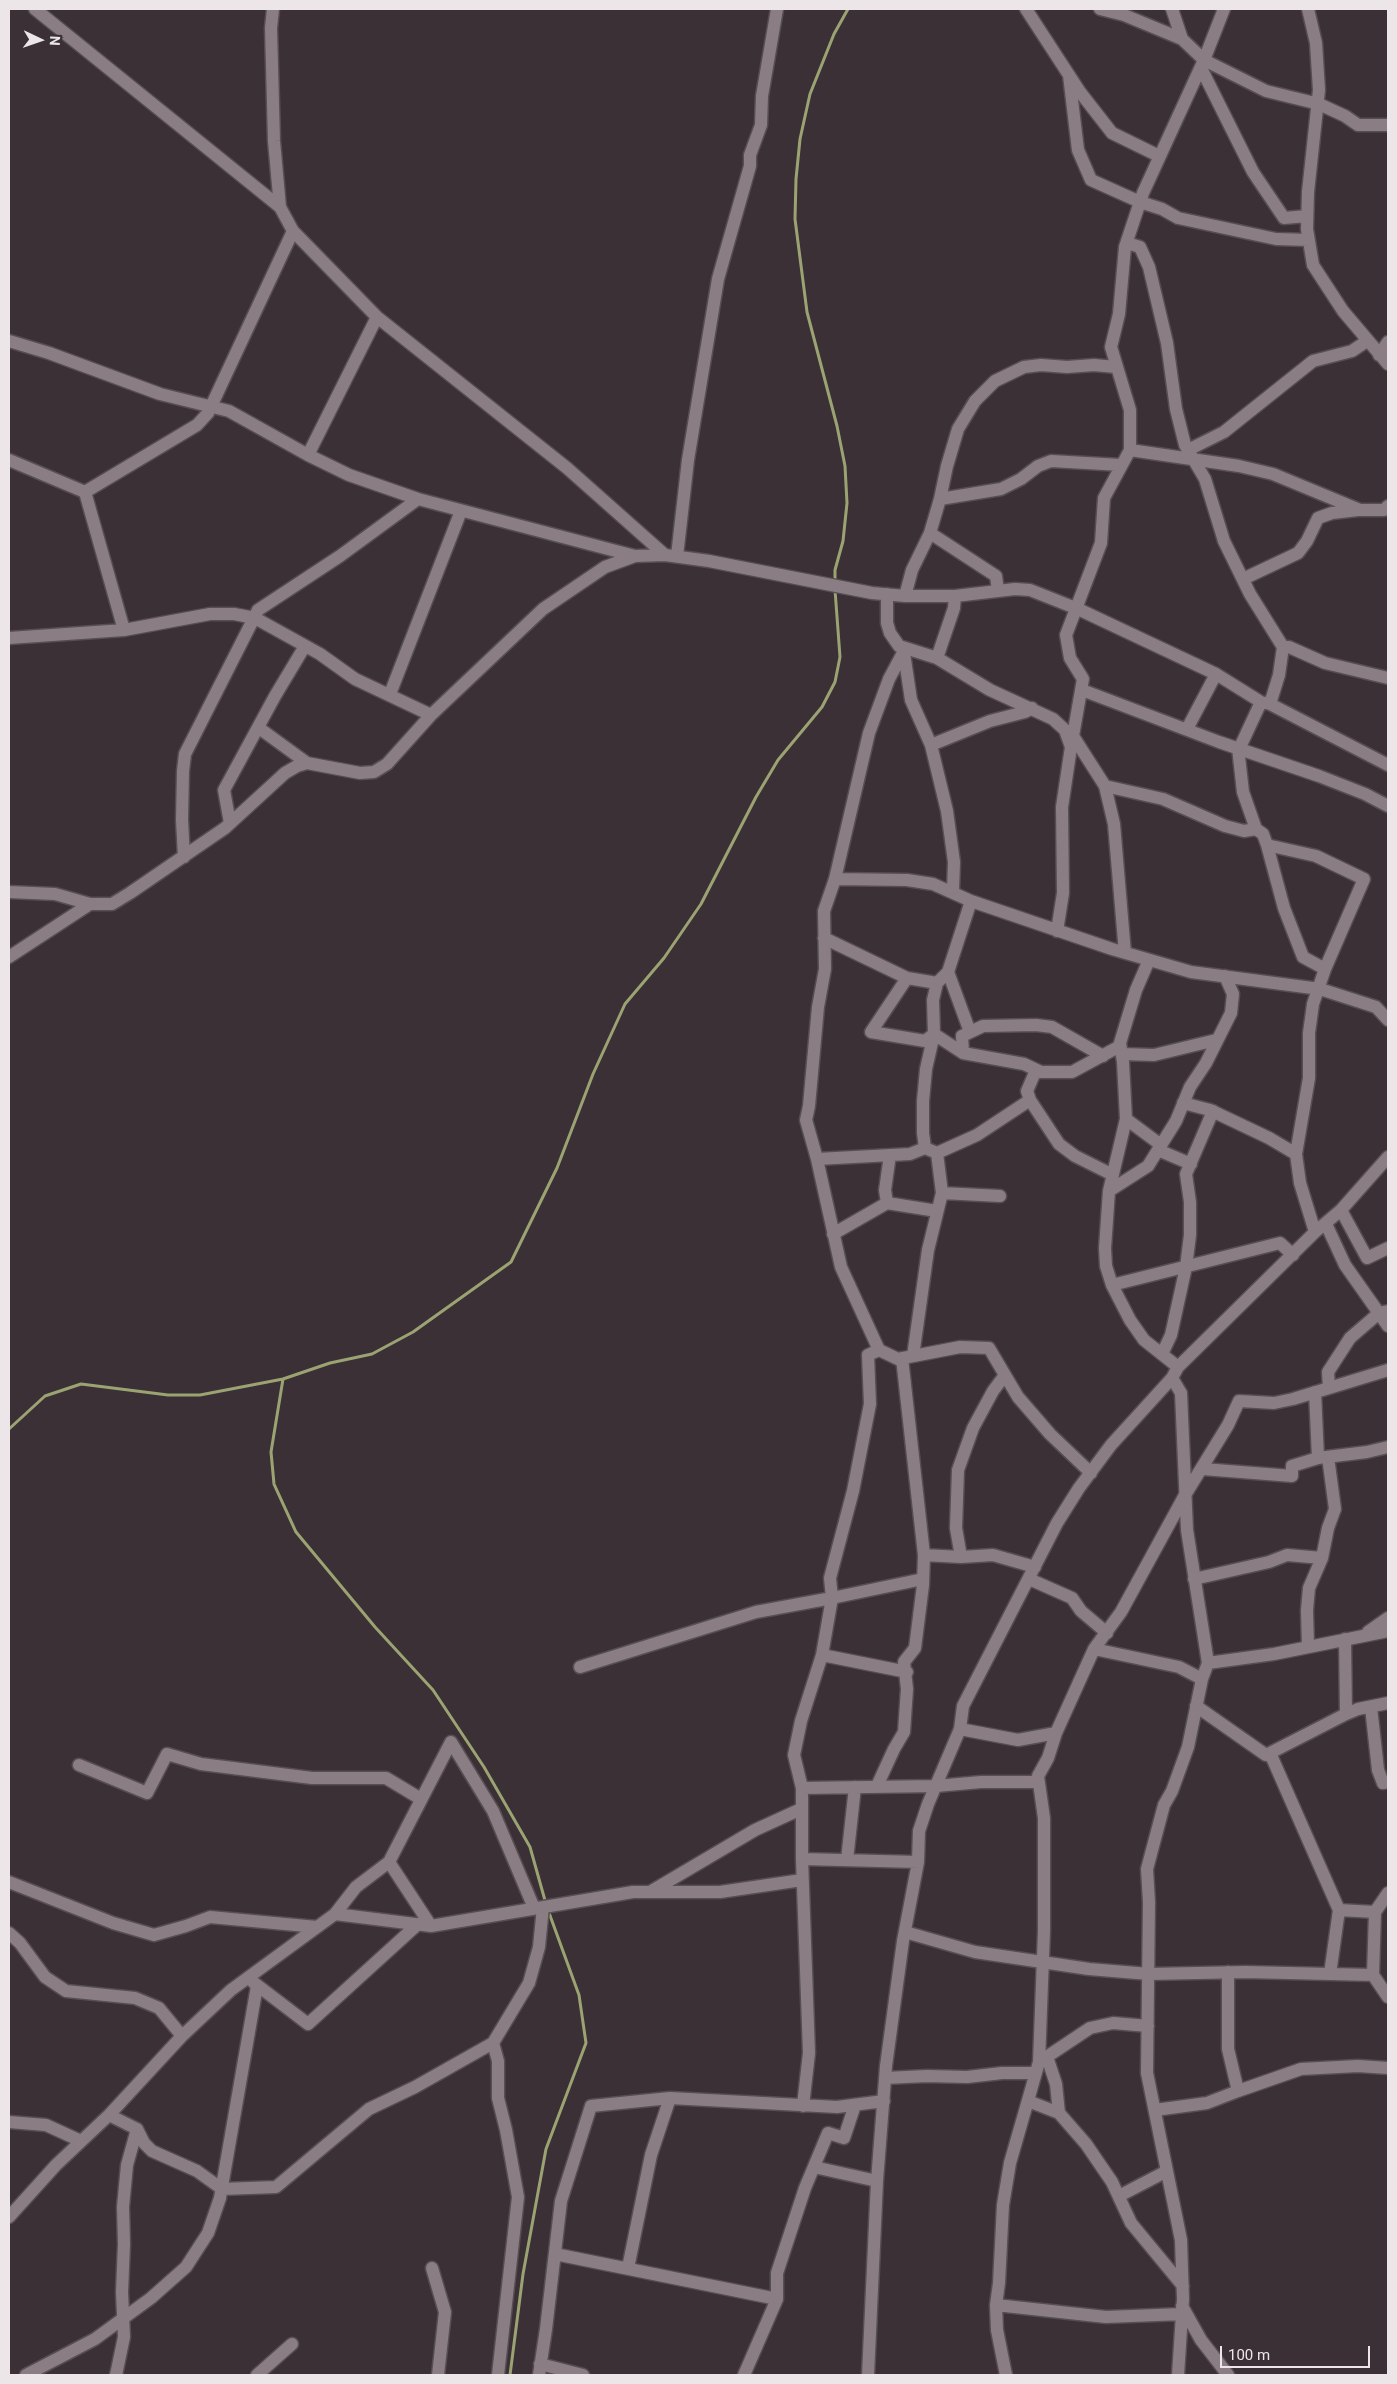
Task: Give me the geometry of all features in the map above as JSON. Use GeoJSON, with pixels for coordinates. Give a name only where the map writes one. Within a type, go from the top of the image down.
{"type":"FeatureCollection","features":[{"type":"Feature","properties":{"kind":"street"},"geometry":{"type":"LineString","coordinates":[[35,9],[280,208],[293,231],[377,317],[567,468],[671,556]]}},
{"type":"Feature","properties":{"kind":"street"},"geometry":{"type":"LineString","coordinates":[[273,9],[271,28],[274,140],[280,208]]}},
{"type":"Feature","properties":{"kind":"street"},"geometry":{"type":"LineString","coordinates":[[671,556],[718,279],[750,166],[750,155],[761,125],[762,96],[777,9]]}},
{"type":"Feature","properties":{"kind":"street"},"geometry":{"type":"LineString","coordinates":[[1026,9],[1069,76],[1112,133],[1159,156]]}},
{"type":"Feature","properties":{"kind":"street"},"geometry":{"type":"LineString","coordinates":[[1100,9],[1124,15],[1182,39]]}},
{"type":"Feature","properties":{"kind":"street"},"geometry":{"type":"LineString","coordinates":[[1172,9],[1182,39],[1202,64],[1253,172],[1284,218]]}},
{"type":"Feature","properties":{"kind":"street"},"geometry":{"type":"LineString","coordinates":[[1057,931],[1063,893],[1062,807],[1075,747],[1073,736],[1074,718],[1082,690],[1082,679],[1070,658],[1066,635],[1078,609],[1101,543],[1104,498],[1130,450],[1130,410],[1116,367],[1112,346],[1119,314],[1121,278],[1127,242],[1140,202],[1159,156],[1202,64],[1224,9]]}},
{"type":"Feature","properties":{"kind":"street"},"geometry":{"type":"LineString","coordinates":[[1308,9],[1316,43],[1319,104],[1313,138],[1307,216],[1313,264],[1343,311],[1366,341],[1384,359]]}},
{"type":"Feature","properties":{"kind":"street"},"geometry":{"type":"LineString","coordinates":[[1202,64],[1266,91],[1319,104],[1346,116],[1358,125],[1388,124]]}},
{"type":"Feature","properties":{"kind":"street"},"geometry":{"type":"LineString","coordinates":[[1069,76],[1078,150],[1091,180],[1140,202],[1162,209],[1178,218],[1276,239],[1309,240]]}},
{"type":"Feature","properties":{"kind":"street"},"geometry":{"type":"LineString","coordinates":[[1284,218],[1307,216]]}},
{"type":"Feature","properties":{"kind":"street"},"geometry":{"type":"LineString","coordinates":[[1276,239],[1284,218]]}},
{"type":"Feature","properties":{"kind":"street"},"geometry":{"type":"LineString","coordinates":[[85,492],[197,425],[212,406],[293,231]]}},
{"type":"Feature","properties":{"kind":"street"},"geometry":{"type":"LineString","coordinates":[[1127,242],[1140,247],[1149,267],[1167,343],[1176,409],[1190,455],[1205,479],[1224,541],[1243,579],[1283,647],[1279,674],[1265,703],[1238,748],[1244,792],[1256,829],[1263,834],[1267,845],[1284,908],[1303,957],[1325,968]]}},
{"type":"Feature","properties":{"kind":"street"},"geometry":{"type":"LineString","coordinates":[[308,455],[377,317]]}},
{"type":"Feature","properties":{"kind":"street"},"geometry":{"type":"LineString","coordinates":[[9,341],[49,353],[160,394],[229,411],[308,455],[349,475],[418,499],[592,543],[635,556],[671,556],[849,588],[905,596],[955,596],[998,591],[1030,590],[1078,609],[1216,674],[1265,703],[1388,765]]}},
{"type":"Feature","properties":{"kind":"street"},"geometry":{"type":"LineString","coordinates":[[1190,455],[1224,432],[1313,361],[1352,350],[1366,341]]}},
{"type":"Feature","properties":{"kind":"street"},"geometry":{"type":"LineString","coordinates":[[1384,359],[1388,342]]}},
{"type":"Feature","properties":{"kind":"street"},"geometry":{"type":"LineString","coordinates":[[905,596],[912,570],[930,533],[958,429],[974,401],[995,381],[1024,367],[1041,365],[1067,367],[1094,365],[1116,367]]}},
{"type":"Feature","properties":{"kind":"street"},"geometry":{"type":"LineString","coordinates":[[1130,450],[1190,455],[1273,474],[1360,510]]}},
{"type":"Feature","properties":{"kind":"street"},"geometry":{"type":"LineString","coordinates":[[9,460],[36,473],[85,492]]}},
{"type":"Feature","properties":{"kind":"street"},"geometry":{"type":"LineString","coordinates":[[940,499],[1001,488],[1021,479],[1038,466],[1051,461],[1121,465]]}},
{"type":"Feature","properties":{"kind":"street"},"geometry":{"type":"LineString","coordinates":[[85,492],[124,630]]}},
{"type":"Feature","properties":{"kind":"street"},"geometry":{"type":"LineString","coordinates":[[184,857],[182,771],[185,754],[258,610],[340,556],[418,499]]}},
{"type":"Feature","properties":{"kind":"street"},"geometry":{"type":"LineString","coordinates":[[1243,579],[1298,553],[1307,541],[1318,518],[1332,513],[1384,510],[1388,506]]}},
{"type":"Feature","properties":{"kind":"street"},"geometry":{"type":"LineString","coordinates":[[390,694],[461,511]]}},
{"type":"Feature","properties":{"kind":"street"},"geometry":{"type":"LineString","coordinates":[[930,533],[996,576],[998,591]]}},
{"type":"Feature","properties":{"kind":"street"},"geometry":{"type":"LineString","coordinates":[[258,728],[307,763],[346,771],[374,772],[387,764],[431,714],[543,609],[605,567],[635,556]]}},
{"type":"Feature","properties":{"kind":"street"},"geometry":{"type":"LineString","coordinates":[[887,594],[887,623],[890,633],[894,641],[905,651],[937,658],[990,690],[1032,708],[1053,720],[1064,730],[1104,786],[1114,824],[1126,953]]}},
{"type":"Feature","properties":{"kind":"street"},"geometry":{"type":"LineString","coordinates":[[937,658],[954,608],[955,596]]}},
{"type":"Feature","properties":{"kind":"street"},"geometry":{"type":"LineString","coordinates":[[9,638],[124,630],[210,614],[234,614],[255,618],[306,646],[355,679],[431,714]]}},
{"type":"Feature","properties":{"kind":"street"},"geometry":{"type":"LineString","coordinates":[[230,823],[224,790],[275,696],[306,646]]}},
{"type":"Feature","properties":{"kind":"street"},"geometry":{"type":"LineString","coordinates":[[1283,647],[1289,647],[1325,663],[1388,678]]}},
{"type":"Feature","properties":{"kind":"street"},"geometry":{"type":"LineString","coordinates":[[905,651],[911,700],[930,745],[947,812],[954,862],[952,892]]}},
{"type":"Feature","properties":{"kind":"street"},"geometry":{"type":"LineString","coordinates":[[905,651],[889,679],[869,733],[835,878],[824,911],[825,969],[818,1008],[806,1120],[841,1267],[878,1350],[898,1359],[960,1348],[989,1348],[1018,1397],[1091,1473]]}},
{"type":"Feature","properties":{"kind":"street"},"geometry":{"type":"LineString","coordinates":[[1187,729],[1216,674]]}},
{"type":"Feature","properties":{"kind":"street"},"geometry":{"type":"LineString","coordinates":[[1082,690],[1337,783],[1388,806]]}},
{"type":"Feature","properties":{"kind":"street"},"geometry":{"type":"LineString","coordinates":[[930,745],[990,721],[1025,712],[1032,708]]}},
{"type":"Feature","properties":{"kind":"street"},"geometry":{"type":"LineString","coordinates":[[1053,720],[1074,718]]}},
{"type":"Feature","properties":{"kind":"street"},"geometry":{"type":"LineString","coordinates":[[9,892],[54,894],[90,904],[112,904],[184,857],[230,823],[285,773],[307,763]]}},
{"type":"Feature","properties":{"kind":"street"},"geometry":{"type":"LineString","coordinates":[[1104,786],[1163,800],[1225,826],[1244,831],[1256,829]]}},
{"type":"Feature","properties":{"kind":"street"},"geometry":{"type":"LineString","coordinates":[[1267,845],[1316,856],[1364,879],[1325,968],[1320,989],[1313,1004],[1309,1033],[1309,1078],[1296,1154],[1300,1183],[1315,1232]]}},
{"type":"Feature","properties":{"kind":"street"},"geometry":{"type":"LineString","coordinates":[[835,878],[907,880],[933,884],[971,901],[1149,960],[1191,972],[1320,989],[1376,1008],[1388,1020]]}},
{"type":"Feature","properties":{"kind":"street"},"geometry":{"type":"LineString","coordinates":[[925,1148],[922,1101],[926,1069],[934,1034],[933,1000],[937,983],[948,972],[971,901]]}},
{"type":"Feature","properties":{"kind":"street"},"geometry":{"type":"LineString","coordinates":[[9,956],[90,904]]}},
{"type":"Feature","properties":{"kind":"street"},"geometry":{"type":"LineString","coordinates":[[824,938],[907,978],[937,983]]}},
{"type":"Feature","properties":{"kind":"street"},"geometry":{"type":"LineString","coordinates":[[1149,960],[1136,990],[1121,1050],[1126,1119],[1110,1191],[1105,1248],[1106,1266],[1112,1285],[1130,1320],[1144,1340],[1162,1354],[1175,1372],[1181,1392],[1187,1530],[1208,1663],[1202,1679],[1188,1747],[1172,1791],[1164,1804],[1150,1849],[1147,1868],[1148,2074],[1181,2240],[1183,2286],[1178,2375]]}},
{"type":"Feature","properties":{"kind":"street"},"geometry":{"type":"LineString","coordinates":[[948,972],[970,1032]]}},
{"type":"Feature","properties":{"kind":"street"},"geometry":{"type":"LineString","coordinates":[[1110,1191],[1148,1166],[1176,1120],[1190,1086],[1206,1063],[1231,1013],[1233,994],[1225,976]]}},
{"type":"Feature","properties":{"kind":"street"},"geometry":{"type":"LineString","coordinates":[[907,978],[870,1032],[925,1041],[934,1034]]}},
{"type":"Feature","properties":{"kind":"street"},"geometry":{"type":"LineString","coordinates":[[962,1053],[962,1036],[983,1026],[1052,1026],[1103,1056]]}},
{"type":"Feature","properties":{"kind":"street"},"geometry":{"type":"LineString","coordinates":[[934,1034],[962,1053],[1024,1064],[1042,1072],[1072,1072],[1103,1056],[1121,1050],[1154,1055],[1216,1040]]}},
{"type":"Feature","properties":{"kind":"street"},"geometry":{"type":"LineString","coordinates":[[1036,1070],[1027,1091],[1030,1100],[1059,1144],[1075,1156],[1113,1175]]}},
{"type":"Feature","properties":{"kind":"street"},"geometry":{"type":"LineString","coordinates":[[817,1160],[910,1154],[925,1148],[938,1153],[977,1134],[1030,1100]]}},
{"type":"Feature","properties":{"kind":"street"},"geometry":{"type":"LineString","coordinates":[[1183,1104],[1213,1111],[1269,1138],[1296,1154]]}},
{"type":"Feature","properties":{"kind":"street"},"geometry":{"type":"LineString","coordinates":[[1162,1354],[1171,1335],[1186,1267],[1190,1234],[1190,1202],[1186,1174],[1213,1111]]}},
{"type":"Feature","properties":{"kind":"street"},"geometry":{"type":"LineString","coordinates":[[1126,1119],[1159,1148],[1191,1164]]}},
{"type":"Feature","properties":{"kind":"street"},"geometry":{"type":"LineString","coordinates":[[877,1786],[904,1732],[907,1672],[904,1662],[915,1648],[924,1579],[924,1555],[912,1466],[907,1357],[928,1250],[942,1193],[938,1153]]}},
{"type":"Feature","properties":{"kind":"street"},"geometry":{"type":"LineString","coordinates":[[887,1203],[885,1190],[890,1155]]}},
{"type":"Feature","properties":{"kind":"street"},"geometry":{"type":"LineString","coordinates":[[868,2375],[877,2181],[886,2078],[905,1932],[918,1862],[919,1831],[960,1730],[963,1706],[1057,1523],[1079,1488],[1111,1445],[1175,1372],[1315,1232],[1341,1210],[1388,1157]]}},
{"type":"Feature","properties":{"kind":"street"},"geometry":{"type":"LineString","coordinates":[[942,1193],[1000,1196]]}},
{"type":"Feature","properties":{"kind":"street"},"geometry":{"type":"LineString","coordinates":[[834,1234],[887,1203],[937,1211]]}},
{"type":"Feature","properties":{"kind":"street"},"geometry":{"type":"LineString","coordinates":[[1341,1210],[1367,1258],[1388,1248]]}},
{"type":"Feature","properties":{"kind":"street"},"geometry":{"type":"LineString","coordinates":[[1326,1224],[1345,1265],[1384,1312],[1388,1326]]}},
{"type":"Feature","properties":{"kind":"street"},"geometry":{"type":"LineString","coordinates":[[1112,1285],[1280,1243],[1293,1255]]}},
{"type":"Feature","properties":{"kind":"street"},"geometry":{"type":"LineString","coordinates":[[1330,1388],[1328,1372],[1350,1338],[1384,1312]]}},
{"type":"Feature","properties":{"kind":"street"},"geometry":{"type":"LineString","coordinates":[[803,2106],[809,2053],[802,1880],[802,1788],[794,1755],[801,1721],[822,1655],[832,1598],[830,1578],[853,1491],[870,1404],[868,1355],[878,1350]]}},
{"type":"Feature","properties":{"kind":"street"},"geometry":{"type":"LineString","coordinates":[[1006,2375],[997,2330],[996,2305],[1003,2205],[1010,2163],[1041,2064],[1044,1818],[1038,1776],[1048,1758],[1056,1733],[1094,1649],[1121,1612],[1156,1552],[1185,1495],[1228,1425],[1239,1401],[1274,1403],[1388,1370]]}},
{"type":"Feature","properties":{"kind":"street"},"geometry":{"type":"LineString","coordinates":[[961,1557],[956,1528],[958,1470],[972,1428],[993,1391],[1005,1375]]}},
{"type":"Feature","properties":{"kind":"street"},"geometry":{"type":"LineString","coordinates":[[1308,1647],[1307,1610],[1310,1588],[1322,1558],[1328,1528],[1335,1510],[1323,1458],[1315,1392]]}},
{"type":"Feature","properties":{"kind":"street"},"geometry":{"type":"LineString","coordinates":[[1203,1468],[1292,1476],[1292,1466],[1323,1458],[1388,1447]]}},
{"type":"Feature","properties":{"kind":"street"},"geometry":{"type":"LineString","coordinates":[[924,1555],[961,1557],[993,1555],[1034,1567]]}},
{"type":"Feature","properties":{"kind":"street"},"geometry":{"type":"LineString","coordinates":[[1194,1579],[1269,1562],[1286,1555],[1322,1558]]}},
{"type":"Feature","properties":{"kind":"street"},"geometry":{"type":"LineString","coordinates":[[580,1667],[756,1612],[924,1579]]}},
{"type":"Feature","properties":{"kind":"street"},"geometry":{"type":"LineString","coordinates":[[1028,1579],[1072,1598],[1081,1611],[1107,1633]]}},
{"type":"Feature","properties":{"kind":"street"},"geometry":{"type":"LineString","coordinates":[[1364,1635],[1388,1618]]}},
{"type":"Feature","properties":{"kind":"street"},"geometry":{"type":"LineString","coordinates":[[1208,1663],[1308,1647],[1388,1631]]}},
{"type":"Feature","properties":{"kind":"street"},"geometry":{"type":"LineString","coordinates":[[1345,1639],[1346,1714]]}},
{"type":"Feature","properties":{"kind":"street"},"geometry":{"type":"LineString","coordinates":[[1094,1649],[1179,1667],[1202,1679]]}},
{"type":"Feature","properties":{"kind":"street"},"geometry":{"type":"LineString","coordinates":[[822,1655],[907,1672]]}},
{"type":"Feature","properties":{"kind":"street"},"geometry":{"type":"LineString","coordinates":[[1196,1706],[1266,1755],[1346,1714],[1358,1709],[1388,1703]]}},
{"type":"Feature","properties":{"kind":"street"},"geometry":{"type":"LineString","coordinates":[[1371,1707],[1378,1770],[1383,1783],[1388,1782]]}},
{"type":"Feature","properties":{"kind":"street"},"geometry":{"type":"LineString","coordinates":[[960,1730],[1018,1740],[1056,1733]]}},
{"type":"Feature","properties":{"kind":"street"},"geometry":{"type":"LineString","coordinates":[[9,2217],[28,2194],[109,2115],[182,2036],[231,1990],[252,1982],[335,1914],[356,1886],[389,1862],[450,1742],[493,1811],[538,1907],[539,1947],[529,1984],[492,2043],[415,2087],[369,2108],[276,2187],[222,2189],[197,2171],[152,2151],[144,2143],[137,2129],[109,2115]]}},
{"type":"Feature","properties":{"kind":"street"},"geometry":{"type":"LineString","coordinates":[[1270,1753],[1339,1910],[1330,1974]]}},
{"type":"Feature","properties":{"kind":"street"},"geometry":{"type":"LineString","coordinates":[[79,1765],[147,1793],[167,1754],[201,1764],[312,1778],[386,1778],[421,1799]]}},
{"type":"Feature","properties":{"kind":"street"},"geometry":{"type":"LineString","coordinates":[[802,1788],[1038,1782]]}},
{"type":"Feature","properties":{"kind":"street"},"geometry":{"type":"LineString","coordinates":[[847,1860],[855,1787]]}},
{"type":"Feature","properties":{"kind":"street"},"geometry":{"type":"LineString","coordinates":[[650,1892],[755,1830],[801,1809]]}},
{"type":"Feature","properties":{"kind":"street"},"geometry":{"type":"LineString","coordinates":[[802,1859],[918,1862]]}},
{"type":"Feature","properties":{"kind":"street"},"geometry":{"type":"LineString","coordinates":[[389,1862],[424,1925]]}},
{"type":"Feature","properties":{"kind":"street"},"geometry":{"type":"LineString","coordinates":[[335,1914],[424,1925],[633,1892],[720,1892],[802,1880]]}},
{"type":"Feature","properties":{"kind":"street"},"geometry":{"type":"LineString","coordinates":[[9,1882],[113,1923],[154,1935],[210,1917],[317,1927]]}},
{"type":"Feature","properties":{"kind":"street"},"geometry":{"type":"LineString","coordinates":[[1388,1893],[1375,1912],[1373,1975],[1388,1997]]}},
{"type":"Feature","properties":{"kind":"street"},"geometry":{"type":"LineString","coordinates":[[1339,1910],[1375,1912]]}},
{"type":"Feature","properties":{"kind":"street"},"geometry":{"type":"LineString","coordinates":[[252,1982],[308,2024],[424,1925]]}},
{"type":"Feature","properties":{"kind":"street"},"geometry":{"type":"LineString","coordinates":[[905,1932],[975,1952],[1088,1969],[1149,1974],[1228,1972],[1373,1975]]}},
{"type":"Feature","properties":{"kind":"street"},"geometry":{"type":"LineString","coordinates":[[9,1933],[20,1943],[45,1976],[66,1990],[135,1998],[160,2008],[182,2036]]}},
{"type":"Feature","properties":{"kind":"street"},"geometry":{"type":"LineString","coordinates":[[1228,1972],[1228,2049],[1238,2091]]}},
{"type":"Feature","properties":{"kind":"street"},"geometry":{"type":"LineString","coordinates":[[26,2375],[95,2339],[151,2298],[186,2267],[208,2232],[222,2189],[252,1982]]}},
{"type":"Feature","properties":{"kind":"street"},"geometry":{"type":"LineString","coordinates":[[886,2078],[967,2077],[1002,2074],[1041,2064],[1090,2028],[1113,2023],[1148,2026]]}},
{"type":"Feature","properties":{"kind":"street"},"geometry":{"type":"LineString","coordinates":[[492,2043],[498,2061],[498,2098],[506,2130],[518,2197],[498,2375]]}},
{"type":"Feature","properties":{"kind":"street"},"geometry":{"type":"LineString","coordinates":[[1041,2064],[1056,2084],[1059,2113]]}},
{"type":"Feature","properties":{"kind":"street"},"geometry":{"type":"LineString","coordinates":[[1155,2110],[1207,2103],[1301,2069],[1358,2066],[1388,2068]]}},
{"type":"Feature","properties":{"kind":"street"},"geometry":{"type":"LineString","coordinates":[[628,2268],[651,2155],[670,2098]]}},
{"type":"Feature","properties":{"kind":"street"},"geometry":{"type":"LineString","coordinates":[[583,2375],[540,2369],[561,2201],[591,2106],[670,2098],[837,2107],[884,2101]]}},
{"type":"Feature","properties":{"kind":"street"},"geometry":{"type":"LineString","coordinates":[[1028,2101],[1059,2113],[1086,2144],[1112,2182],[1132,2224],[1183,2286]]}},
{"type":"Feature","properties":{"kind":"street"},"geometry":{"type":"LineString","coordinates":[[744,2375],[777,2299],[777,2273],[782,2253],[814,2167],[828,2133],[844,2138],[855,2104]]}},
{"type":"Feature","properties":{"kind":"street"},"geometry":{"type":"LineString","coordinates":[[9,2122],[46,2125],[81,2141]]}},
{"type":"Feature","properties":{"kind":"street"},"geometry":{"type":"LineString","coordinates":[[116,2375],[124,2337],[123,2207],[128,2165],[137,2129]]}},
{"type":"Feature","properties":{"kind":"street"},"geometry":{"type":"LineString","coordinates":[[814,2167],[877,2181]]}},
{"type":"Feature","properties":{"kind":"street"},"geometry":{"type":"LineString","coordinates":[[1119,2196],[1167,2171]]}},
{"type":"Feature","properties":{"kind":"street"},"geometry":{"type":"LineString","coordinates":[[555,2254],[777,2299]]}},
{"type":"Feature","properties":{"kind":"street"},"geometry":{"type":"LineString","coordinates":[[432,2268],[445,2312],[438,2375]]}},
{"type":"Feature","properties":{"kind":"street"},"geometry":{"type":"LineString","coordinates":[[996,2305],[1106,2317],[1182,2310]]}},
{"type":"Feature","properties":{"kind":"street"},"geometry":{"type":"LineString","coordinates":[[1182,2310],[1201,2340],[1228,2375]]}},
{"type":"Feature","properties":{"kind":"street"},"geometry":{"type":"LineString","coordinates":[[257,2375],[292,2344]]}},
{"type":"Feature","properties":{"kind":"waterway"},"geometry":{"type":"LineString","coordinates":[[835,584],[835,570],[843,541],[847,503],[845,466],[837,426],[807,312],[795,219],[800,139],[810,94],[834,34],[848,9]]}},
{"type":"Feature","properties":{"kind":"waterway"},"geometry":{"type":"LineString","coordinates":[[9,1429],[45,1396],[81,1384],[168,1395],[200,1395],[283,1379],[330,1363],[372,1354],[413,1332],[511,1262],[557,1168],[593,1074],[625,1004],[664,958],[701,904],[756,797],[778,760],[822,707],[835,682],[840,657],[835,590]]}},
{"type":"Feature","properties":{"kind":"waterway"},"geometry":{"type":"LineString","coordinates":[[283,1379],[271,1452],[274,1484],[296,1532],[375,1627],[433,1690],[484,1767],[530,1847],[546,1904]]}},
{"type":"Feature","properties":{"kind":"waterway"},"geometry":{"type":"LineString","coordinates":[[510,2375],[523,2274],[546,2149],[586,2043],[579,1995],[548,1910]]}}]}
